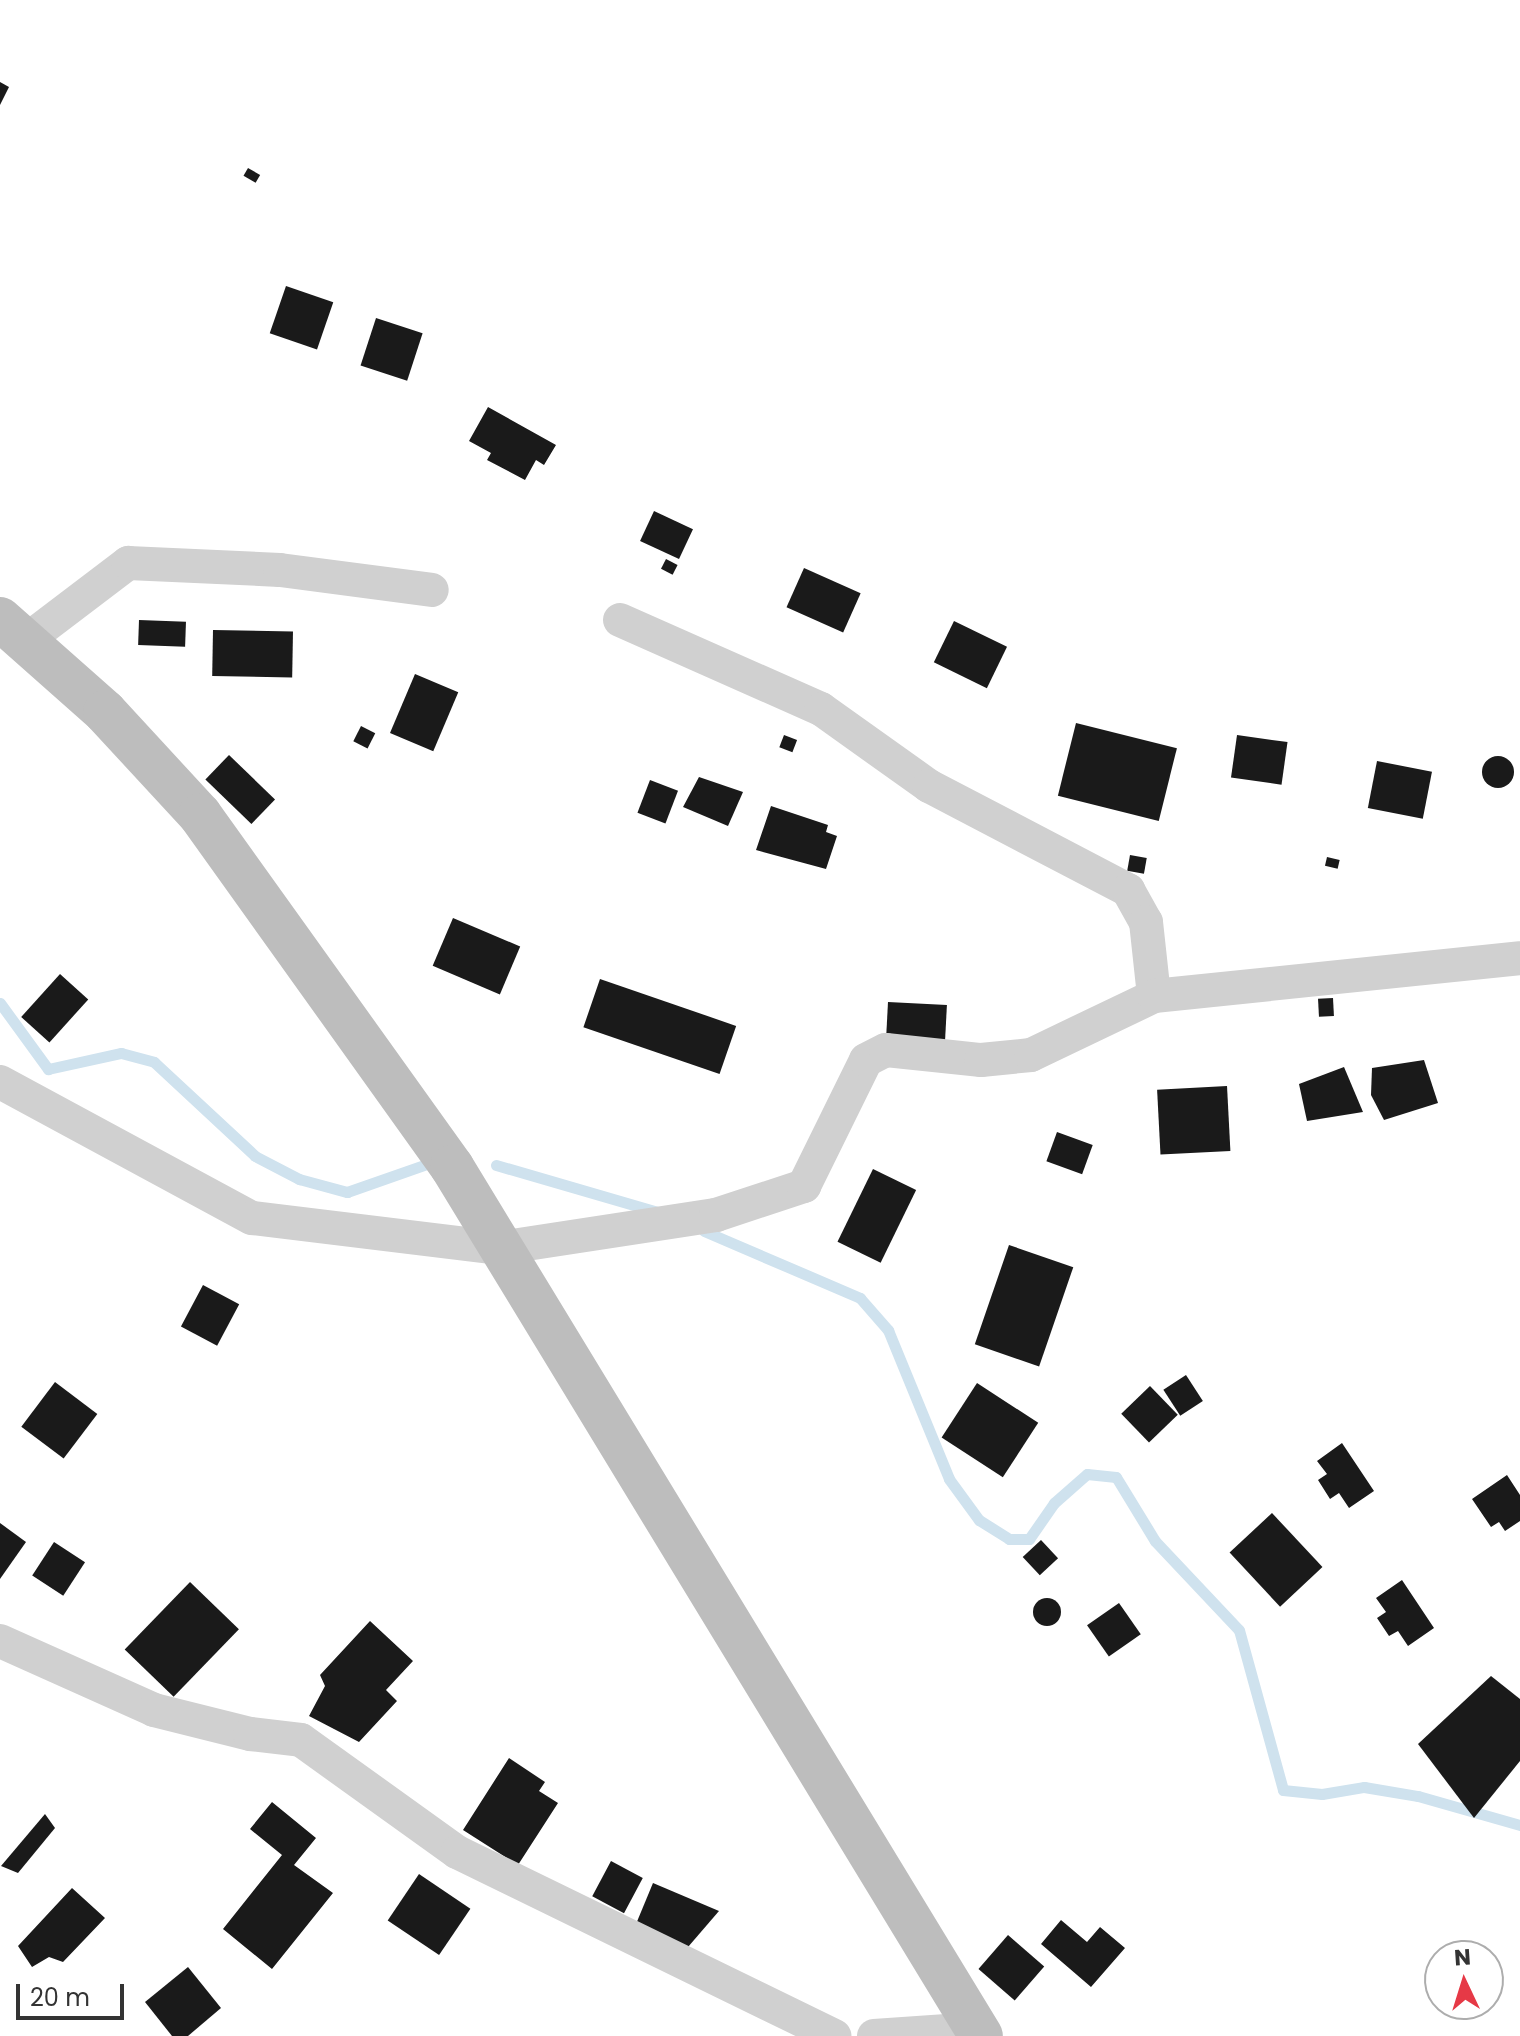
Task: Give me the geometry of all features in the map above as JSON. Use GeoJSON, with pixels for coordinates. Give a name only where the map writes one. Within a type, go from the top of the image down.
{"type":"FeatureCollection","features":[{"type":"Feature","properties":{"kind":"main road"},"geometry":{"type":"LineString","coordinates":[[14,629],[200,815],[452,1167],[978,2032]]}},
{"type":"Feature","properties":{"kind":"street"},"geometry":{"type":"LineString","coordinates":[[14,629],[128,563],[280,570],[432,590]]}},
{"type":"Feature","properties":{"kind":"street"},"geometry":{"type":"LineString","coordinates":[[620,620],[821,709],[929,786],[1128,890],[1146,922],[1154,996]]}},
{"type":"Feature","properties":{"kind":"street"},"geometry":{"type":"LineString","coordinates":[[0,1082],[252,1218],[500,1248],[716,1215],[804,1186],[866,1060],[886,1050],[981,1060],[1031,1055],[1154,996],[1520,958]]}},
{"type":"Feature","properties":{"kind":"street"},"geometry":{"type":"LineString","coordinates":[[0,1641],[154,1710],[250,1734],[301,1740],[457,1852],[835,2036]]}},
{"type":"Feature","properties":{"kind":"street"},"geometry":{"type":"LineString","coordinates":[[874,2036],[978,2032]]}},
{"type":"Feature","properties":{"kind":"building"},"geometry":{"type":"Polygon","coordinates":[[[0,82],[9,87],[0,105],[0,82]]]}},
{"type":"Feature","properties":{"kind":"building"},"geometry":{"type":"Polygon","coordinates":[[[248,168],[260,175],[256,183],[244,176],[248,168]]]}},
{"type":"Feature","properties":{"kind":"building"},"geometry":{"type":"Polygon","coordinates":[[[286,286],[333,302],[317,350],[270,333],[286,286]]]}},
{"type":"Feature","properties":{"kind":"building"},"geometry":{"type":"Polygon","coordinates":[[[376,318],[423,333],[407,381],[361,366],[376,318]]]}},
{"type":"Feature","properties":{"kind":"building"},"geometry":{"type":"Polygon","coordinates":[[[488,407],[556,445],[544,465],[536,460],[525,480],[487,460],[491,453],[469,441],[488,407]]]}},
{"type":"Feature","properties":{"kind":"building"},"geometry":{"type":"Polygon","coordinates":[[[654,511],[693,529],[679,559],[640,541],[654,511]]]}},
{"type":"Feature","properties":{"kind":"building"},"geometry":{"type":"Polygon","coordinates":[[[666,559],[678,565],[673,575],[661,569],[666,559]]]}},
{"type":"Feature","properties":{"kind":"building"},"geometry":{"type":"Polygon","coordinates":[[[804,568],[861,593],[843,633],[787,607],[804,568]]]}},
{"type":"Feature","properties":{"kind":"building"},"geometry":{"type":"Polygon","coordinates":[[[139,620],[186,622],[185,647],[138,645],[139,620]]]}},
{"type":"Feature","properties":{"kind":"building"},"geometry":{"type":"Polygon","coordinates":[[[954,621],[1007,647],[987,688],[934,662],[954,621]]]}},
{"type":"Feature","properties":{"kind":"building"},"geometry":{"type":"Polygon","coordinates":[[[213,630],[293,631],[292,677],[212,676],[213,630]]]}},
{"type":"Feature","properties":{"kind":"building"},"geometry":{"type":"Polygon","coordinates":[[[415,674],[458,692],[433,751],[390,733],[415,674]]]}},
{"type":"Feature","properties":{"kind":"building"},"geometry":{"type":"Polygon","coordinates":[[[1076,723],[1177,748],[1159,821],[1058,796],[1076,723]]]}},
{"type":"Feature","properties":{"kind":"building"},"geometry":{"type":"Polygon","coordinates":[[[361,726],[375,733],[368,748],[353,741],[361,726]]]}},
{"type":"Feature","properties":{"kind":"building"},"geometry":{"type":"Polygon","coordinates":[[[784,735],[797,740],[792,752],[779,747],[784,735]]]}},
{"type":"Feature","properties":{"kind":"building"},"geometry":{"type":"Polygon","coordinates":[[[1237,735],[1288,742],[1282,785],[1231,778],[1237,735]]]}},
{"type":"Feature","properties":{"kind":"building"},"geometry":{"type":"Polygon","coordinates":[[[229,755],[275,799],[251,824],[205,779],[229,755]]]}},
{"type":"Feature","properties":{"kind":"building"},"geometry":{"type":"Polygon","coordinates":[[[1498,756],[1509,761],[1514,772],[1509,783],[1498,788],[1487,783],[1482,772],[1487,761],[1498,756]]]}},
{"type":"Feature","properties":{"kind":"building"},"geometry":{"type":"Polygon","coordinates":[[[1377,761],[1432,772],[1423,819],[1368,808],[1377,761]]]}},
{"type":"Feature","properties":{"kind":"building"},"geometry":{"type":"Polygon","coordinates":[[[699,777],[743,792],[728,826],[683,807],[699,777]]]}},
{"type":"Feature","properties":{"kind":"building"},"geometry":{"type":"Polygon","coordinates":[[[650,780],[678,791],[665,823],[637,813],[650,780]]]}},
{"type":"Feature","properties":{"kind":"building"},"geometry":{"type":"Polygon","coordinates":[[[771,806],[828,825],[826,832],[837,836],[826,869],[756,850],[771,806]]]}},
{"type":"Feature","properties":{"kind":"building"},"geometry":{"type":"Polygon","coordinates":[[[1130,855],[1147,858],[1144,874],[1127,871],[1130,855]]]}},
{"type":"Feature","properties":{"kind":"building"},"geometry":{"type":"Polygon","coordinates":[[[1327,857],[1340,860],[1338,869],[1325,866],[1327,857]]]}},
{"type":"Feature","properties":{"kind":"building"},"geometry":{"type":"Polygon","coordinates":[[[453,918],[520,947],[500,994],[433,966],[453,918]]]}},
{"type":"Feature","properties":{"kind":"building"},"geometry":{"type":"Polygon","coordinates":[[[60,974],[88,999],[49,1043],[21,1017],[60,974]]]}},
{"type":"Feature","properties":{"kind":"building"},"geometry":{"type":"Polygon","coordinates":[[[600,979],[736,1026],[720,1074],[583,1027],[600,979]]]}},
{"type":"Feature","properties":{"kind":"building"},"geometry":{"type":"Polygon","coordinates":[[[1333,998],[1334,1016],[1319,1017],[1318,999],[1333,998]]]}},
{"type":"Feature","properties":{"kind":"building"},"geometry":{"type":"Polygon","coordinates":[[[888,1002],[947,1005],[945,1043],[886,1040],[888,1002]]]}},
{"type":"Feature","properties":{"kind":"building"},"geometry":{"type":"Polygon","coordinates":[[[1424,1060],[1438,1103],[1384,1120],[1371,1095],[1372,1068],[1424,1060]]]}},
{"type":"Feature","properties":{"kind":"building"},"geometry":{"type":"Polygon","coordinates":[[[1344,1067],[1363,1112],[1307,1121],[1299,1084],[1344,1067]]]}},
{"type":"Feature","properties":{"kind":"building"},"geometry":{"type":"Polygon","coordinates":[[[1227,1086],[1230,1151],[1160,1155],[1157,1090],[1227,1086]]]}},
{"type":"Feature","properties":{"kind":"building"},"geometry":{"type":"Polygon","coordinates":[[[1057,1132],[1093,1145],[1082,1174],[1046,1161],[1057,1132]]]}},
{"type":"Feature","properties":{"kind":"building"},"geometry":{"type":"Polygon","coordinates":[[[873,1169],[916,1190],[881,1263],[837,1242],[873,1169]]]}},
{"type":"Feature","properties":{"kind":"building"},"geometry":{"type":"Polygon","coordinates":[[[1009,1245],[1073,1267],[1039,1366],[975,1344],[1009,1245]]]}},
{"type":"Feature","properties":{"kind":"building"},"geometry":{"type":"Polygon","coordinates":[[[203,1285],[239,1304],[217,1346],[181,1326],[203,1285]]]}},
{"type":"Feature","properties":{"kind":"building"},"geometry":{"type":"Polygon","coordinates":[[[1186,1375],[1203,1401],[1180,1416],[1163,1390],[1186,1375]]]}},
{"type":"Feature","properties":{"kind":"building"},"geometry":{"type":"Polygon","coordinates":[[[55,1382],[97,1414],[64,1459],[21,1427],[55,1382]]]}},
{"type":"Feature","properties":{"kind":"building"},"geometry":{"type":"Polygon","coordinates":[[[977,1383],[1038,1423],[1003,1477],[942,1438],[977,1383]]]}},
{"type":"Feature","properties":{"kind":"building"},"geometry":{"type":"Polygon","coordinates":[[[1150,1386],[1178,1415],[1149,1443],[1121,1414],[1150,1386]]]}},
{"type":"Feature","properties":{"kind":"building"},"geometry":{"type":"Polygon","coordinates":[[[1342,1443],[1374,1491],[1349,1508],[1339,1493],[1330,1499],[1318,1480],[1327,1474],[1317,1461],[1342,1443]]]}},
{"type":"Feature","properties":{"kind":"building"},"geometry":{"type":"Polygon","coordinates":[[[1507,1475],[1520,1495],[1520,1521],[1505,1531],[1499,1522],[1491,1527],[1472,1499],[1507,1475]]]}},
{"type":"Feature","properties":{"kind":"building"},"geometry":{"type":"Polygon","coordinates":[[[1272,1513],[1322,1567],[1280,1607],[1230,1553],[1272,1513]]]}},
{"type":"Feature","properties":{"kind":"building"},"geometry":{"type":"Polygon","coordinates":[[[0,1523],[26,1542],[0,1579],[0,1523]]]}},
{"type":"Feature","properties":{"kind":"building"},"geometry":{"type":"Polygon","coordinates":[[[1041,1540],[1058,1558],[1040,1575],[1023,1557],[1041,1540]]]}},
{"type":"Feature","properties":{"kind":"building"},"geometry":{"type":"Polygon","coordinates":[[[54,1542],[85,1562],[63,1596],[32,1576],[54,1542]]]}},
{"type":"Feature","properties":{"kind":"building"},"geometry":{"type":"Polygon","coordinates":[[[1402,1580],[1434,1628],[1408,1646],[1398,1631],[1389,1636],[1377,1618],[1386,1612],[1376,1598],[1402,1580]]]}},
{"type":"Feature","properties":{"kind":"building"},"geometry":{"type":"Polygon","coordinates":[[[190,1582],[239,1629],[174,1697],[125,1650],[190,1582]]]}},
{"type":"Feature","properties":{"kind":"building"},"geometry":{"type":"Polygon","coordinates":[[[1047,1598],[1057,1602],[1061,1612],[1057,1622],[1047,1626],[1037,1622],[1033,1612],[1037,1602],[1047,1598]]]}},
{"type":"Feature","properties":{"kind":"building"},"geometry":{"type":"Polygon","coordinates":[[[1119,1603],[1141,1634],[1109,1656],[1087,1625],[1119,1603]]]}},
{"type":"Feature","properties":{"kind":"building"},"geometry":{"type":"Polygon","coordinates":[[[370,1621],[413,1661],[386,1690],[397,1701],[359,1742],[309,1716],[325,1686],[320,1675],[370,1621]]]}},
{"type":"Feature","properties":{"kind":"building"},"geometry":{"type":"Polygon","coordinates":[[[1491,1676],[1520,1699],[1520,1761],[1474,1818],[1418,1744],[1491,1676]]]}},
{"type":"Feature","properties":{"kind":"building"},"geometry":{"type":"Polygon","coordinates":[[[509,1758],[545,1782],[539,1791],[558,1803],[518,1865],[463,1830],[509,1758]]]}},
{"type":"Feature","properties":{"kind":"building"},"geometry":{"type":"Polygon","coordinates":[[[272,1802],[316,1838],[294,1865],[333,1893],[272,1969],[223,1929],[282,1855],[250,1829],[272,1802]]]}},
{"type":"Feature","properties":{"kind":"building"},"geometry":{"type":"Polygon","coordinates":[[[45,1814],[55,1828],[18,1873],[1,1866],[45,1814]]]}},
{"type":"Feature","properties":{"kind":"building"},"geometry":{"type":"Polygon","coordinates":[[[611,1861],[643,1878],[624,1913],[592,1896],[611,1861]]]}},
{"type":"Feature","properties":{"kind":"building"},"geometry":{"type":"Polygon","coordinates":[[[419,1874],[470,1909],[439,1955],[388,1920],[419,1874]]]}},
{"type":"Feature","properties":{"kind":"building"},"geometry":{"type":"Polygon","coordinates":[[[653,1883],[719,1911],[688,1947],[636,1924],[653,1883]]]}},
{"type":"Feature","properties":{"kind":"building"},"geometry":{"type":"Polygon","coordinates":[[[72,1888],[105,1918],[63,1962],[49,1957],[32,1967],[18,1946],[72,1888]]]}},
{"type":"Feature","properties":{"kind":"building"},"geometry":{"type":"Polygon","coordinates":[[[1061,1920],[1087,1942],[1100,1927],[1125,1948],[1091,1987],[1041,1944],[1061,1920]]]}},
{"type":"Feature","properties":{"kind":"building"},"geometry":{"type":"Polygon","coordinates":[[[1008,1935],[1044,1966],[1015,2000],[978,1969],[1008,1935]]]}},
{"type":"Feature","properties":{"kind":"building"},"geometry":{"type":"Polygon","coordinates":[[[188,1967],[221,2008],[188,2036],[172,2036],[145,2002],[188,1967]]]}},
{"type":"Feature","properties":{"kind":"waterway"},"geometry":{"type":"LineString","coordinates":[[0,1003],[48,1069],[121,1053],[154,1062],[255,1156],[299,1179],[347,1192],[427,1164]]}},
{"type":"Feature","properties":{"kind":"waterway"},"geometry":{"type":"LineString","coordinates":[[496,1165],[661,1213]]}},
{"type":"Feature","properties":{"kind":"waterway"},"geometry":{"type":"LineString","coordinates":[[704,1231],[860,1298],[888,1330],[949,1479],[979,1520],[1009,1539],[1029,1539],[1054,1503],[1087,1474],[1116,1477],[1155,1541],[1239,1630],[1283,1790],[1322,1794],[1364,1787],[1418,1796],[1520,1825]]}}]}
